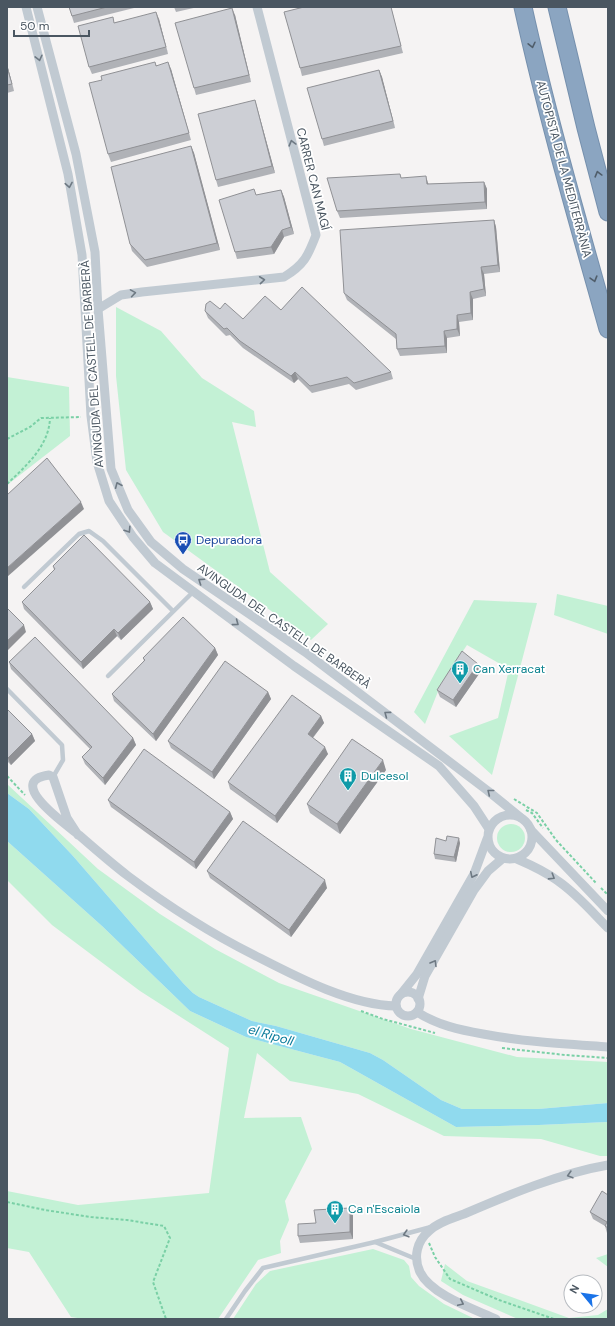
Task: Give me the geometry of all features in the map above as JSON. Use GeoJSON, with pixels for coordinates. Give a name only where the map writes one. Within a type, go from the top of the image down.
{"type":"FeatureCollection","features":[{"type":"Feature","properties":{"kind":"highway","name":"AUTOPISTA DE LA MEDITERRÀNIA"},"geometry":{"type":"LineString","coordinates":[[524,7],[562,167],[608,329]]}},
{"type":"Feature","properties":{"kind":"highway"},"geometry":{"type":"LineString","coordinates":[[557,7],[608,212]]}},
{"type":"Feature","properties":{"kind":"street","name":"AVINGUDA DEL CASTELL DE BARBERÀ"},"geometry":{"type":"LineString","coordinates":[[26,7],[68,174],[82,255],[91,416],[97,462],[109,501],[133,537],[155,563],[294,666],[439,766],[474,806],[489,829]]}},
{"type":"Feature","properties":{"kind":"street","name":"AVINGUDA DEL CASTELL DE BARBERÀ"},"geometry":{"type":"LineString","coordinates":[[36,7],[76,154],[95,252],[111,469],[128,510],[151,542],[183,569],[305,652],[520,817]]}},
{"type":"Feature","properties":{"kind":"street","name":"CARRER CAN MAGÍ"},"geometry":{"type":"LineString","coordinates":[[98,309],[121,295],[284,277],[295,271],[307,257],[316,235],[257,7]]}},
{"type":"Feature","properties":{"kind":"street"},"geometry":{"type":"LineString","coordinates":[[78,835],[66,818],[53,778],[49,775],[38,778],[34,782],[32,788],[35,795],[52,814],[128,876],[169,905],[224,940],[302,979],[356,1000],[373,1004],[396,1006]]}},
{"type":"Feature","properties":{"kind":"street"},"geometry":{"type":"LineString","coordinates":[[401,994],[409,992],[416,995],[418,998],[420,1005],[414,1015],[406,1016],[399,1013],[396,1006],[397,999],[401,994],[417,974],[474,874],[487,839],[489,829],[498,818],[505,815],[513,815],[525,820],[531,830],[608,911]]}},
{"type":"Feature","properties":{"kind":"street"},"geometry":{"type":"LineString","coordinates":[[487,839],[492,851],[502,859],[517,859],[528,850],[531,844],[531,830]]}},
{"type":"Feature","properties":{"kind":"street"},"geometry":{"type":"LineString","coordinates":[[418,998],[425,976],[474,890],[488,871],[502,859]]}},
{"type":"Feature","properties":{"kind":"street"},"geometry":{"type":"LineString","coordinates":[[517,859],[542,871],[558,881],[573,893],[608,928]]}},
{"type":"Feature","properties":{"kind":"street"},"geometry":{"type":"LineString","coordinates":[[417,1012],[447,1026],[516,1040],[608,1047]]}},
{"type":"Feature","properties":{"kind":"street"},"geometry":{"type":"LineString","coordinates":[[496,1319],[458,1302],[438,1290],[424,1278],[420,1272],[416,1259],[416,1252],[424,1235],[436,1226],[497,1200],[558,1178],[608,1165]]}},
{"type":"Feature","properties":{"kind":"lane"},"geometry":{"type":"LineString","coordinates":[[24,587],[79,534],[89,532],[103,541],[173,612]]}},
{"type":"Feature","properties":{"kind":"lane"},"geometry":{"type":"LineString","coordinates":[[108,676],[194,591]]}},
{"type":"Feature","properties":{"kind":"lane"},"geometry":{"type":"LineString","coordinates":[[7,689],[62,745],[63,760],[53,778]]}},
{"type":"Feature","properties":{"kind":"lane"},"geometry":{"type":"LineString","coordinates":[[226,1319],[244,1291],[263,1268],[436,1226]]}},
{"type":"Feature","properties":{"kind":"lane"},"geometry":{"type":"LineString","coordinates":[[375,1242],[416,1259]]}},
{"type":"Feature","properties":{"kind":"path"},"geometry":{"type":"LineString","coordinates":[[7,440],[30,427],[41,418],[91,416]]}},
{"type":"Feature","properties":{"kind":"path"},"geometry":{"type":"LineString","coordinates":[[7,484],[25,468],[37,453],[50,428],[50,418]]}},
{"type":"Feature","properties":{"kind":"path"},"geometry":{"type":"LineString","coordinates":[[7,776],[27,798]]}},
{"type":"Feature","properties":{"kind":"path"},"geometry":{"type":"LineString","coordinates":[[514,798],[537,813],[556,840],[608,895]]}},
{"type":"Feature","properties":{"kind":"path"},"geometry":{"type":"LineString","coordinates":[[356,1010],[383,1019],[440,1034]]}},
{"type":"Feature","properties":{"kind":"path"},"geometry":{"type":"LineString","coordinates":[[498,1047],[565,1056],[608,1058]]}},
{"type":"Feature","properties":{"kind":"path"},"geometry":{"type":"LineString","coordinates":[[7,1202],[45,1210],[164,1226],[170,1238],[153,1282],[166,1319]]}},
{"type":"Feature","properties":{"kind":"path"},"geometry":{"type":"LineString","coordinates":[[424,1235],[435,1258],[450,1279],[499,1300],[554,1319]]}},
{"type":"Feature","properties":{"kind":"green space"},"geometry":{"type":"Polygon","coordinates":[[[116,307],[161,331],[202,378],[254,411],[256,427],[232,422],[270,572],[328,624],[311,640],[163,532],[126,470],[116,376],[116,307]]]}},
{"type":"Feature","properties":{"kind":"green space"},"geometry":{"type":"Polygon","coordinates":[[[7,377],[69,387],[70,436],[7,485],[7,377]]]}},
{"type":"Feature","properties":{"kind":"green space"},"geometry":{"type":"Polygon","coordinates":[[[557,594],[608,606],[608,634],[554,615],[557,594]]]}},
{"type":"Feature","properties":{"kind":"green space"},"geometry":{"type":"Polygon","coordinates":[[[474,600],[537,603],[492,775],[449,736],[498,718],[509,669],[467,645],[441,684],[425,724],[414,712],[474,600]]]}},
{"type":"Feature","properties":{"kind":"green space"},"geometry":{"type":"Polygon","coordinates":[[[7,784],[98,869],[160,914],[215,949],[279,983],[411,1029],[517,1057],[608,1062],[608,1103],[538,1109],[462,1109],[441,1100],[383,1060],[370,1053],[276,1026],[252,1021],[199,997],[183,983],[73,856],[29,809],[7,793],[7,784]]]}},
{"type":"Feature","properties":{"kind":"green space"},"geometry":{"type":"Polygon","coordinates":[[[511,824],[521,828],[525,838],[521,848],[511,852],[501,848],[497,838],[501,828],[511,824]]]}},
{"type":"Feature","properties":{"kind":"green space"},"geometry":{"type":"Polygon","coordinates":[[[7,841],[102,926],[190,1011],[246,1037],[340,1062],[456,1127],[608,1122],[608,1156],[600,1156],[541,1139],[444,1136],[358,1094],[290,1081],[257,1053],[244,1118],[301,1117],[312,1149],[285,1201],[289,1220],[280,1241],[281,1253],[258,1260],[218,1319],[84,1319],[71,1317],[29,1252],[7,1248],[7,1191],[78,1205],[209,1193],[229,1048],[140,991],[52,925],[7,880],[7,841]]]}},
{"type":"Feature","properties":{"kind":"green space"},"geometry":{"type":"Polygon","coordinates":[[[373,1249],[404,1260],[409,1266],[411,1277],[419,1286],[444,1304],[475,1319],[233,1319],[256,1284],[270,1271],[373,1249]]]}},
{"type":"Feature","properties":{"kind":"green space"},"geometry":{"type":"Polygon","coordinates":[[[608,1254],[608,1267],[596,1258],[608,1254]]]}},
{"type":"Feature","properties":{"kind":"green space"},"geometry":{"type":"Polygon","coordinates":[[[445,1264],[467,1281],[569,1318],[603,1314],[603,1312],[608,1309],[608,1319],[518,1319],[463,1295],[441,1281],[445,1264]]]}},
{"type":"Feature","properties":{"kind":"water","name":"el Ripoll"},"geometry":{"type":"Polygon","coordinates":[[[7,793],[29,809],[73,856],[183,983],[199,997],[252,1021],[276,1026],[370,1053],[383,1060],[441,1100],[462,1109],[538,1109],[608,1103],[608,1122],[456,1127],[340,1062],[246,1037],[190,1011],[102,926],[7,841],[7,793]]]}},
{"type":"Feature","properties":{"kind":"building"},"geometry":{"type":"Polygon","coordinates":[[[69,7],[107,7],[72,16],[69,7]]]}},
{"type":"Feature","properties":{"kind":"building"},"geometry":{"type":"Polygon","coordinates":[[[304,7],[391,7],[401,46],[300,68],[284,12],[304,7]]]}},
{"type":"Feature","properties":{"kind":"building"},"geometry":{"type":"Polygon","coordinates":[[[232,8],[249,75],[194,88],[175,23],[232,8]]]}},
{"type":"Feature","properties":{"kind":"building"},"geometry":{"type":"Polygon","coordinates":[[[156,12],[166,47],[89,67],[78,26],[113,17],[114,23],[156,12]]]}},
{"type":"Feature","properties":{"kind":"building"},"geometry":{"type":"Polygon","coordinates":[[[155,62],[156,66],[168,62],[189,133],[108,154],[89,83],[102,80],[101,76],[155,62]]]}},
{"type":"Feature","properties":{"kind":"building"},"geometry":{"type":"Polygon","coordinates":[[[7,67],[12,84],[7,85],[7,67]]]}},
{"type":"Feature","properties":{"kind":"building"},"geometry":{"type":"Polygon","coordinates":[[[379,70],[393,121],[322,139],[307,88],[379,70]]]}},
{"type":"Feature","properties":{"kind":"building"},"geometry":{"type":"Polygon","coordinates":[[[255,100],[272,166],[216,180],[198,114],[255,100]]]}},
{"type":"Feature","properties":{"kind":"building"},"geometry":{"type":"Polygon","coordinates":[[[191,146],[217,243],[145,260],[130,244],[111,167],[191,146]]]}},
{"type":"Feature","properties":{"kind":"building"},"geometry":{"type":"Polygon","coordinates":[[[400,174],[401,178],[426,176],[427,184],[484,182],[485,202],[337,211],[327,178],[400,174]]]}},
{"type":"Feature","properties":{"kind":"building"},"geometry":{"type":"Polygon","coordinates":[[[254,189],[256,195],[281,190],[291,227],[282,230],[271,247],[235,252],[219,200],[254,189]]]}},
{"type":"Feature","properties":{"kind":"building"},"geometry":{"type":"Polygon","coordinates":[[[494,220],[498,265],[481,267],[484,289],[470,292],[471,313],[457,315],[457,329],[444,331],[445,346],[397,349],[396,334],[344,293],[340,230],[494,220]]]}},
{"type":"Feature","properties":{"kind":"building"},"geometry":{"type":"Polygon","coordinates":[[[302,287],[391,372],[354,383],[347,377],[310,386],[295,372],[291,376],[240,341],[227,328],[224,329],[205,311],[206,304],[210,301],[220,309],[225,303],[243,319],[265,296],[281,310],[302,287]]]}},
{"type":"Feature","properties":{"kind":"building"},"geometry":{"type":"Polygon","coordinates":[[[47,458],[81,502],[7,568],[7,495],[47,458]]]}},
{"type":"Feature","properties":{"kind":"building"},"geometry":{"type":"Polygon","coordinates":[[[84,535],[150,602],[118,633],[114,629],[81,662],[22,602],[55,569],[53,566],[84,535]]]}},
{"type":"Feature","properties":{"kind":"building"},"geometry":{"type":"Polygon","coordinates":[[[7,608],[24,625],[7,641],[7,608]]]}},
{"type":"Feature","properties":{"kind":"building"},"geometry":{"type":"Polygon","coordinates":[[[183,617],[215,648],[153,734],[112,694],[145,660],[143,658],[183,617]]]}},
{"type":"Feature","properties":{"kind":"building"},"geometry":{"type":"Polygon","coordinates":[[[35,637],[133,738],[103,778],[82,757],[92,747],[9,662],[35,637]]]}},
{"type":"Feature","properties":{"kind":"building","name":"Can Xerracat"},"geometry":{"type":"Polygon","coordinates":[[[462,651],[478,664],[453,700],[437,690],[462,651]]]}},
{"type":"Feature","properties":{"kind":"building"},"geometry":{"type":"Polygon","coordinates":[[[225,661],[268,692],[212,772],[168,741],[225,661]]]}},
{"type":"Feature","properties":{"kind":"building"},"geometry":{"type":"Polygon","coordinates":[[[292,695],[321,716],[308,734],[325,747],[275,816],[228,782],[292,695]]]}},
{"type":"Feature","properties":{"kind":"building"},"geometry":{"type":"Polygon","coordinates":[[[7,709],[32,734],[8,758],[7,757],[7,709]]]}},
{"type":"Feature","properties":{"kind":"building","name":"Dulcesol"},"geometry":{"type":"Polygon","coordinates":[[[352,739],[383,760],[337,824],[307,804],[352,739]]]}},
{"type":"Feature","properties":{"kind":"building"},"geometry":{"type":"Polygon","coordinates":[[[144,749],[230,812],[194,862],[108,800],[144,749]]]}},
{"type":"Feature","properties":{"kind":"building"},"geometry":{"type":"Polygon","coordinates":[[[243,821],[325,880],[289,930],[207,871],[243,821]]]}},
{"type":"Feature","properties":{"kind":"building"},"geometry":{"type":"Polygon","coordinates":[[[447,836],[459,838],[454,857],[434,854],[436,838],[446,841],[447,836]]]}},
{"type":"Feature","properties":{"kind":"building"},"geometry":{"type":"Polygon","coordinates":[[[602,1191],[608,1195],[608,1228],[605,1226],[607,1222],[590,1212],[602,1191]]]}},
{"type":"Feature","properties":{"kind":"building"},"geometry":{"type":"Polygon","coordinates":[[[350,1208],[350,1232],[298,1236],[298,1224],[316,1223],[314,1210],[350,1208]]]}},
{"type":"Feature","properties":{"kind":"place","name":"Depuradora"},"geometry":{"type":"Point","coordinates":[183,555]}},
{"type":"Feature","properties":{"kind":"place","name":"Can Xerracat"},"geometry":{"type":"Point","coordinates":[460,684]}},
{"type":"Feature","properties":{"kind":"place","name":"Dulcesol"},"geometry":{"type":"Point","coordinates":[348,791]}},
{"type":"Feature","properties":{"kind":"place","name":"Ca n'Escaiola"},"geometry":{"type":"Point","coordinates":[335,1224]}}]}
